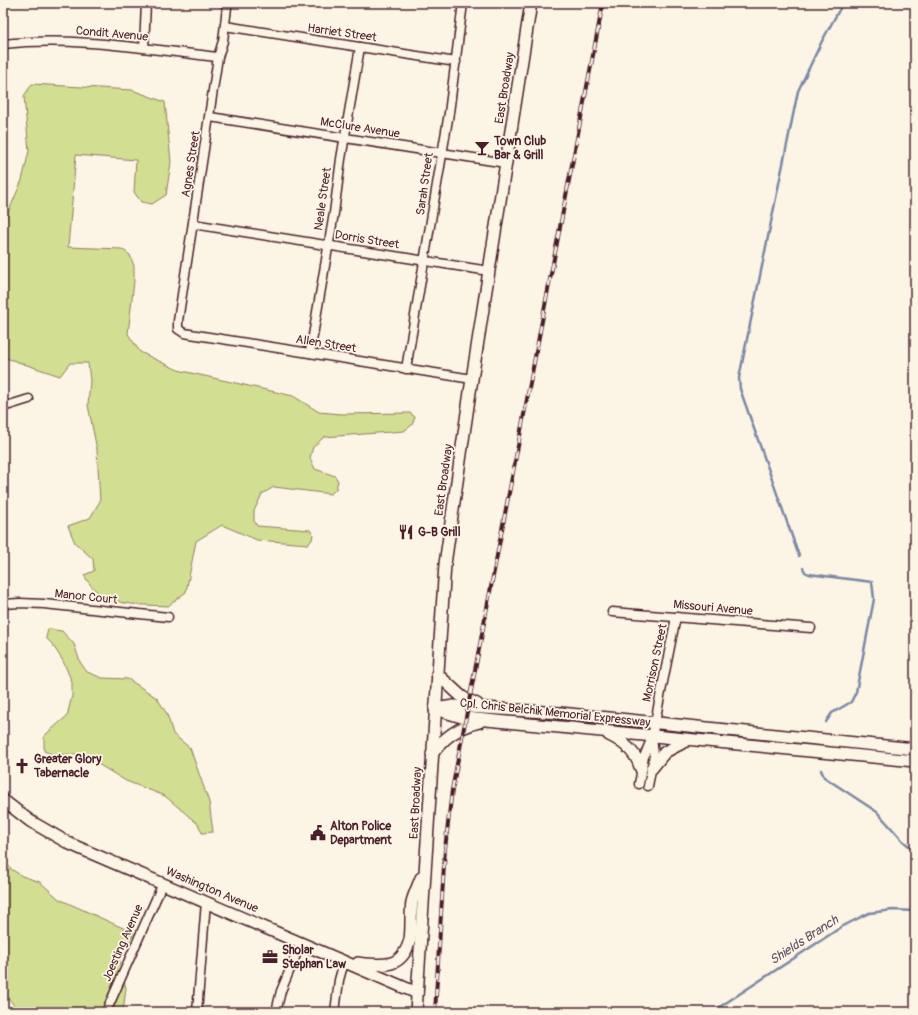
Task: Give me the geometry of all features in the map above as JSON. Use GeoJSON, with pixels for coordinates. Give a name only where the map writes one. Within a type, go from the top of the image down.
{"type":"FeatureCollection","features":[{"type":"Feature","properties":{"kind":"main road","name":"East Broadway"},"geometry":{"type":"LineString","coordinates":[[416,1012],[445,564],[472,379],[531,3]]}},
{"type":"Feature","properties":{"kind":"main road"},"geometry":{"type":"LineString","coordinates":[[438,674],[462,697],[485,708]]}},
{"type":"Feature","properties":{"kind":"main road","name":"Cpl. Chris Belchik Memorial Expressway"},"geometry":{"type":"LineString","coordinates":[[435,710],[454,706],[560,713],[915,749]]}},
{"type":"Feature","properties":{"kind":"main road","name":"Cpl. Chris Belchik Memorial Expressway"},"geometry":{"type":"LineString","coordinates":[[435,710],[456,716],[485,720],[605,733],[915,761]]}},
{"type":"Feature","properties":{"kind":"main road"},"geometry":{"type":"LineString","coordinates":[[432,754],[440,743],[452,732],[464,726],[485,720]]}},
{"type":"Feature","properties":{"kind":"main road"},"geometry":{"type":"LineString","coordinates":[[605,733],[628,747],[646,768],[673,746],[689,740]]}},
{"type":"Feature","properties":{"kind":"main road","name":"Washington Avenue"},"geometry":{"type":"LineString","coordinates":[[3,800],[50,834],[417,993]]}},
{"type":"Feature","properties":{"kind":"main road"},"geometry":{"type":"LineString","coordinates":[[344,962],[384,966],[400,959],[410,939],[412,902],[425,868]]}},
{"type":"Feature","properties":{"kind":"street"},"geometry":{"type":"LineString","coordinates":[[144,48],[146,3]]}},
{"type":"Feature","properties":{"kind":"street","name":"Agnes Street"},"geometry":{"type":"LineString","coordinates":[[178,329],[218,57],[225,26],[227,8],[224,3]]}},
{"type":"Feature","properties":{"kind":"street","name":"Sarah Street"},"geometry":{"type":"LineString","coordinates":[[406,369],[456,62],[464,3]]}},
{"type":"Feature","properties":{"kind":"street","name":"Harriet Street"},"geometry":{"type":"LineString","coordinates":[[225,26],[456,62]]}},
{"type":"Feature","properties":{"kind":"street","name":"Condit Avenue"},"geometry":{"type":"LineString","coordinates":[[3,44],[49,41],[144,48],[218,57]]}},
{"type":"Feature","properties":{"kind":"street","name":"Neale Street"},"geometry":{"type":"LineString","coordinates":[[310,353],[360,47]]}},
{"type":"Feature","properties":{"kind":"street","name":"McClure Avenue"},"geometry":{"type":"LineString","coordinates":[[210,117],[441,152],[506,164]]}},
{"type":"Feature","properties":{"kind":"street","name":"Dorris Street"},"geometry":{"type":"LineString","coordinates":[[193,224],[489,271]]}},
{"type":"Feature","properties":{"kind":"street","name":"Allen Street"},"geometry":{"type":"LineString","coordinates":[[178,329],[184,333],[472,379]]}},
{"type":"Feature","properties":{"kind":"street"},"geometry":{"type":"LineString","coordinates":[[3,407],[29,399]]}},
{"type":"Feature","properties":{"kind":"street","name":"Manor Court"},"geometry":{"type":"LineString","coordinates":[[3,604],[37,604],[168,617]]}},
{"type":"Feature","properties":{"kind":"street","name":"Missouri Avenue"},"geometry":{"type":"LineString","coordinates":[[612,612],[811,628]]}},
{"type":"Feature","properties":{"kind":"street","name":"Morrison Street"},"geometry":{"type":"LineString","coordinates":[[648,786],[646,768],[647,746],[652,737],[676,618]]}},
{"type":"Feature","properties":{"kind":"street","name":"Morrison Street"},"geometry":{"type":"LineString","coordinates":[[638,784],[646,768]]}},
{"type":"Feature","properties":{"kind":"street","name":"Joesting Avenue"},"geometry":{"type":"LineString","coordinates":[[106,1012],[163,883]]}},
{"type":"Feature","properties":{"kind":"street"},"geometry":{"type":"LineString","coordinates":[[197,1012],[206,902]]}},
{"type":"Feature","properties":{"kind":"street"},"geometry":{"type":"LineString","coordinates":[[276,1012],[284,984],[302,943]]}},
{"type":"Feature","properties":{"kind":"street"},"geometry":{"type":"LineString","coordinates":[[335,1012],[339,980],[344,962]]}},
{"type":"Feature","properties":{"kind":"green space"},"geometry":{"type":"Polygon","coordinates":[[[32,84],[132,90],[165,102],[171,162],[166,195],[152,204],[141,202],[134,192],[136,160],[76,155],[68,247],[122,249],[130,255],[134,266],[134,281],[128,334],[140,352],[178,370],[293,396],[319,412],[341,414],[410,413],[415,417],[412,425],[404,431],[324,437],[313,447],[310,458],[315,469],[335,476],[338,481],[336,489],[331,494],[274,487],[262,494],[254,511],[254,521],[257,526],[310,530],[313,534],[312,540],[308,544],[257,540],[222,525],[196,541],[186,592],[168,606],[132,604],[110,599],[91,586],[84,575],[94,571],[93,559],[75,543],[68,526],[90,518],[100,501],[97,450],[88,405],[90,381],[88,363],[70,363],[60,376],[3,357],[3,225],[22,180],[29,151],[24,96],[32,84]]]}},
{"type":"Feature","properties":{"kind":"green space"},"geometry":{"type":"Polygon","coordinates":[[[48,629],[62,631],[74,644],[80,662],[87,672],[102,678],[128,679],[157,698],[167,714],[173,734],[190,748],[209,802],[213,832],[202,833],[198,824],[165,796],[126,781],[98,764],[76,754],[53,755],[44,751],[44,736],[67,716],[72,696],[72,682],[63,661],[52,644],[46,638],[48,629]]]}},
{"type":"Feature","properties":{"kind":"green space"},"geometry":{"type":"Polygon","coordinates":[[[3,859],[11,869],[22,876],[40,882],[59,899],[134,933],[119,960],[126,988],[123,1012],[19,1012],[3,991],[3,859]]]}},
{"type":"Feature","properties":{"kind":"waterway"},"geometry":{"type":"LineString","coordinates":[[799,556],[740,389],[739,378],[798,91],[822,41],[843,3]]}},
{"type":"Feature","properties":{"kind":"waterway"},"geometry":{"type":"LineString","coordinates":[[803,568],[805,572],[809,574],[872,582],[874,599],[856,692],[851,702],[832,713],[826,722]]}},
{"type":"Feature","properties":{"kind":"waterway"},"geometry":{"type":"LineString","coordinates":[[821,770],[824,777],[877,812],[903,841],[915,851]]}},
{"type":"Feature","properties":{"kind":"waterway","name":"Shields Branch"},"geometry":{"type":"LineString","coordinates":[[913,911],[914,904]]}},
{"type":"Feature","properties":{"kind":"waterway","name":"Shields Branch"},"geometry":{"type":"LineString","coordinates":[[712,1012],[843,926],[869,913],[893,910],[915,911]]}},
{"type":"Feature","properties":{"kind":"railway"},"geometry":{"type":"LineString","coordinates":[[435,1012],[445,849],[452,790],[603,3]]}},
{"type":"Feature","properties":{"kind":"place","name":"Town Club Bar & Grill"},"geometry":{"type":"Point","coordinates":[482,148]}},
{"type":"Feature","properties":{"kind":"place","name":"G-B Grill"},"geometry":{"type":"Point","coordinates":[406,532]}},
{"type":"Feature","properties":{"kind":"place","name":"Greater Glory Tabernacle"},"geometry":{"type":"Point","coordinates":[22,766]}},
{"type":"Feature","properties":{"kind":"place","name":"Alton Police Department"},"geometry":{"type":"Point","coordinates":[318,833]}},
{"type":"Feature","properties":{"kind":"place","name":"Sholar Stephan Law"},"geometry":{"type":"Point","coordinates":[270,957]}}]}
